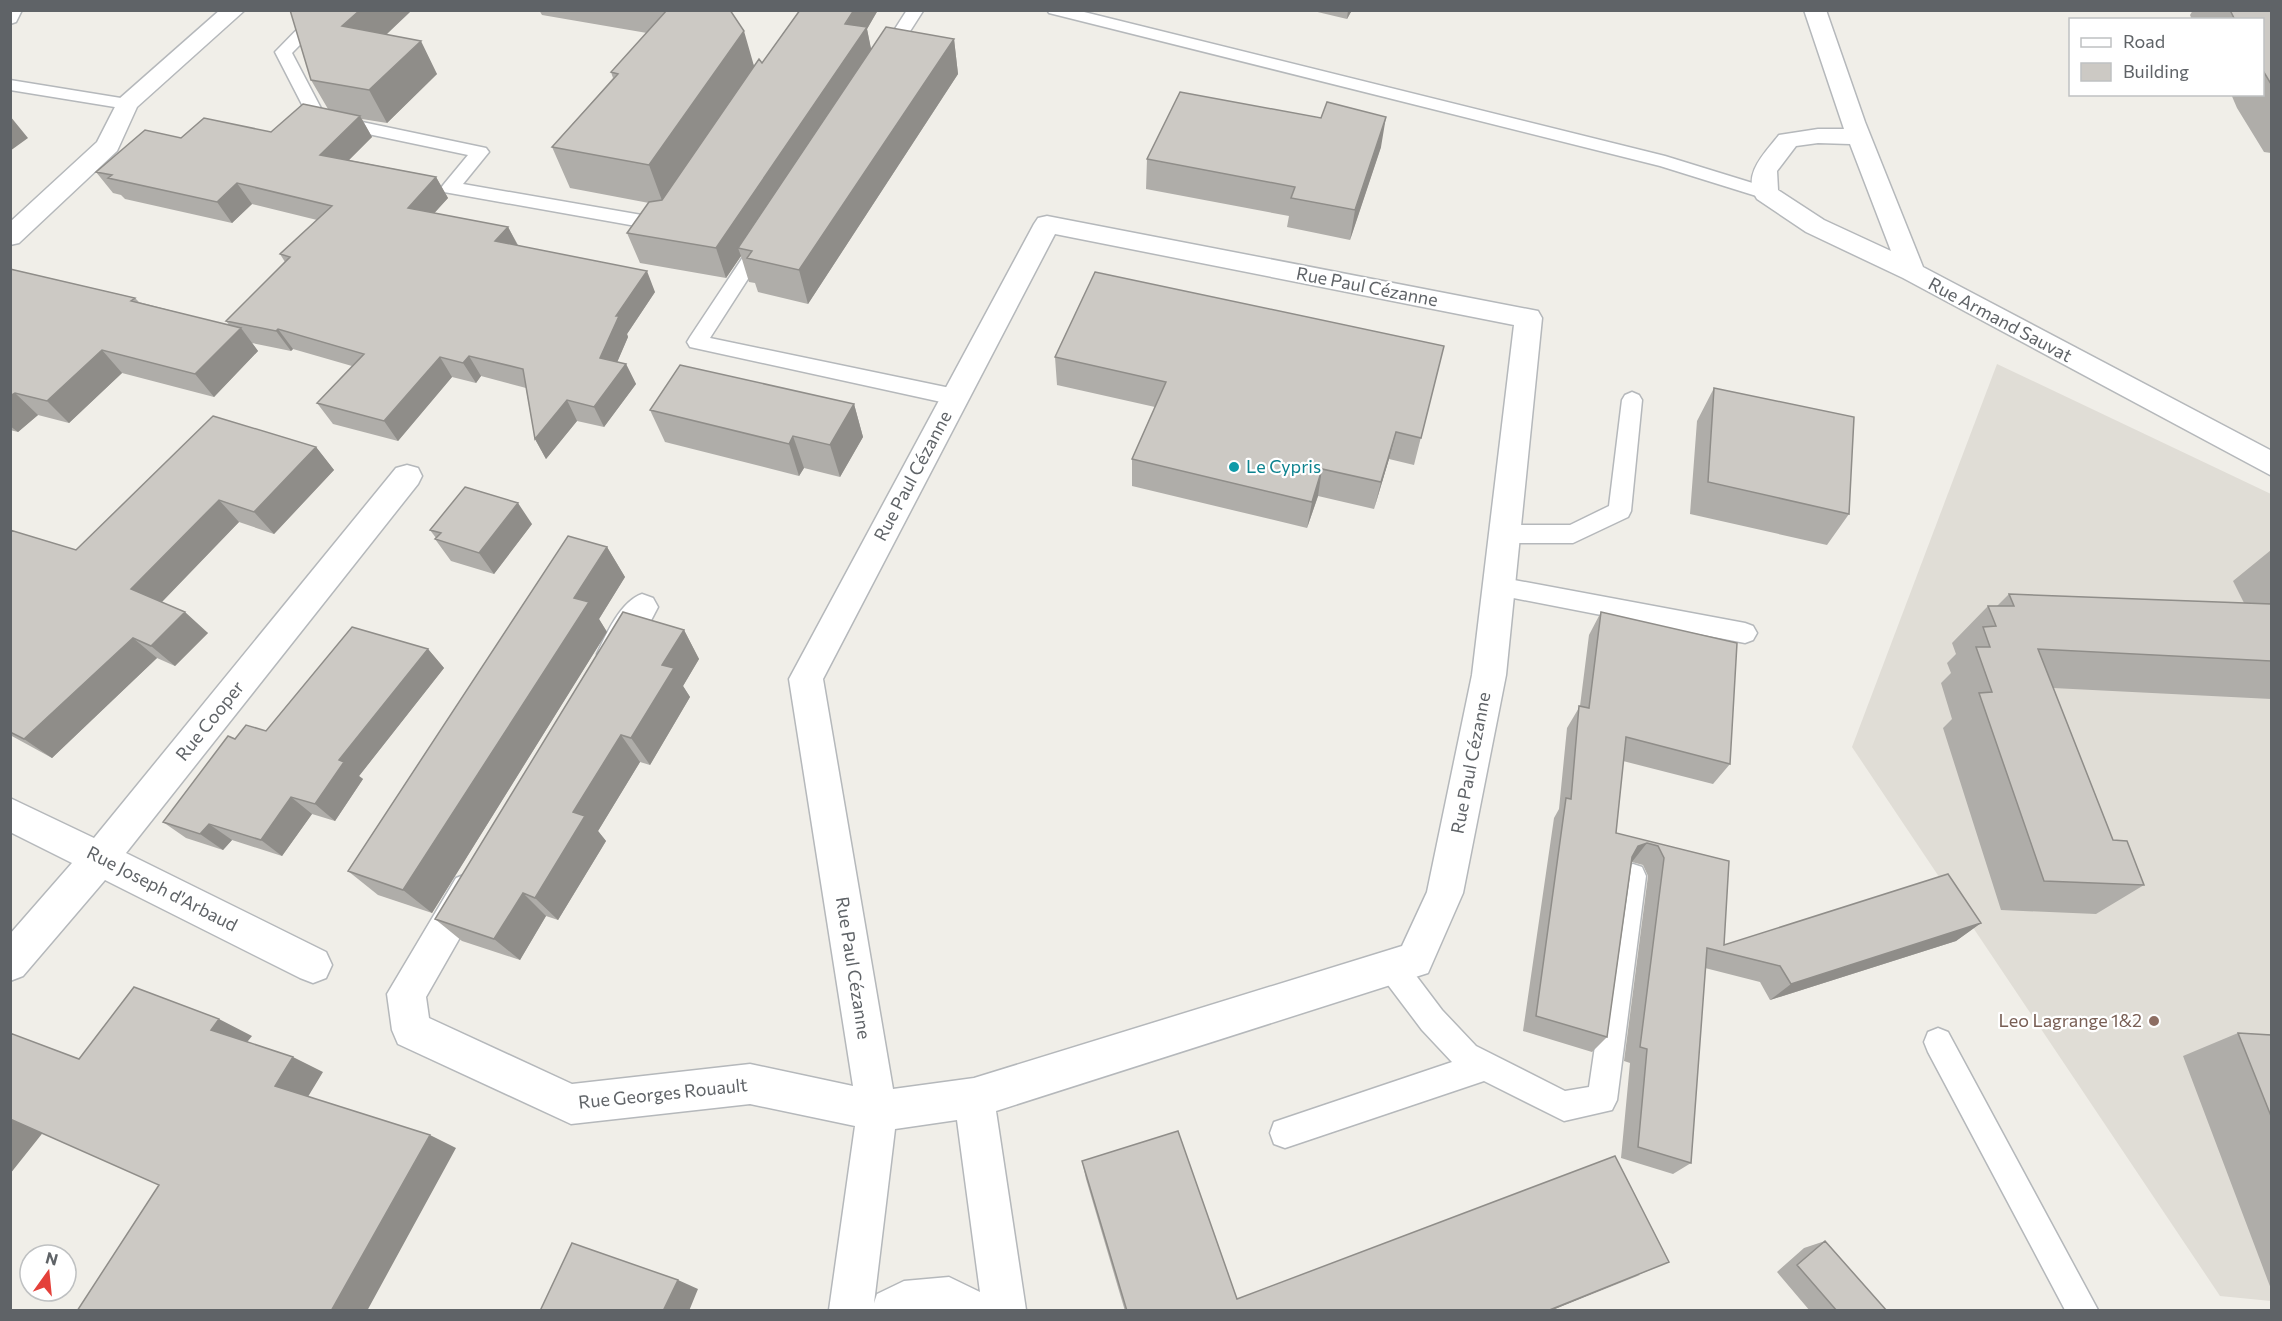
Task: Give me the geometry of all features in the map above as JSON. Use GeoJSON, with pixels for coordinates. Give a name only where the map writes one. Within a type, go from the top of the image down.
{"type":"FeatureCollection","features":[{"type":"Feature","properties":{"kind":"street"},"geometry":{"type":"LineString","coordinates":[[10,237],[108,146],[127,104],[234,10]]}},
{"type":"Feature","properties":{"kind":"street","name":"Rue Armand Sauvat"},"geometry":{"type":"LineString","coordinates":[[1815,10],[1859,137],[1912,272],[2271,465]]}},
{"type":"Feature","properties":{"kind":"street"},"geometry":{"type":"LineString","coordinates":[[1859,137],[1818,136],[1788,140],[1765,170],[1766,193],[1815,225],[1912,272]]}},
{"type":"Feature","properties":{"kind":"street","name":"Rue Paul Cézanne"},"geometry":{"type":"LineString","coordinates":[[851,1311],[877,1111],[806,679],[1047,224],[1528,318],[1489,675],[1444,893],[1415,960],[974,1098],[877,1111]]}},
{"type":"Feature","properties":{"kind":"street","name":"Rue Cooper"},"geometry":{"type":"LineString","coordinates":[[10,963],[100,858],[407,476]]}},
{"type":"Feature","properties":{"kind":"street"},"geometry":{"type":"LineString","coordinates":[[599,678],[642,607]]}},
{"type":"Feature","properties":{"kind":"street","name":"Rue Joseph d'Arbaud"},"geometry":{"type":"LineString","coordinates":[[10,814],[313,965]]}},
{"type":"Feature","properties":{"kind":"street","name":"Rue Georges Rouault"},"geometry":{"type":"LineString","coordinates":[[486,862],[406,994],[412,1030],[571,1104],[750,1084],[877,1111]]}},
{"type":"Feature","properties":{"kind":"street"},"geometry":{"type":"LineString","coordinates":[[974,1098],[1004,1311]]}},
{"type":"Feature","properties":{"kind":"street"},"geometry":{"type":"LineString","coordinates":[[893,1311],[904,1303],[949,1299],[968,1311]]}},
{"type":"Feature","properties":{"kind":"lane"},"geometry":{"type":"LineString","coordinates":[[10,19],[14,10]]}},
{"type":"Feature","properties":{"kind":"lane"},"geometry":{"type":"LineString","coordinates":[[326,10],[282,52],[316,118],[480,152],[450,188],[664,225],[678,205]]}},
{"type":"Feature","properties":{"kind":"lane"},"geometry":{"type":"LineString","coordinates":[[1055,10],[1665,162],[1766,193]]}},
{"type":"Feature","properties":{"kind":"lane"},"geometry":{"type":"LineString","coordinates":[[877,69],[915,11]]}},
{"type":"Feature","properties":{"kind":"lane"},"geometry":{"type":"LineString","coordinates":[[10,85],[127,104]]}},
{"type":"Feature","properties":{"kind":"lane"},"geometry":{"type":"LineString","coordinates":[[774,225],[697,342],[955,397]]}},
{"type":"Feature","properties":{"kind":"lane"},"geometry":{"type":"LineString","coordinates":[[1504,534],[1573,534],[1620,511],[1632,400]]}},
{"type":"Feature","properties":{"kind":"lane"},"geometry":{"type":"LineString","coordinates":[[1498,586],[1745,633]]}},
{"type":"Feature","properties":{"kind":"lane"},"geometry":{"type":"LineString","coordinates":[[1392,967],[1432,1020],[1466,1056],[1564,1106],[1602,1100],[1633,876]]}},
{"type":"Feature","properties":{"kind":"lane"},"geometry":{"type":"LineString","coordinates":[[1938,1042],[2082,1311]]}},
{"type":"Feature","properties":{"kind":"lane"},"geometry":{"type":"LineString","coordinates":[[1286,1133],[1485,1066]]}},
{"type":"Feature","properties":{"kind":"shaded area","name":"Leo Lagrange 1&2"},"geometry":{"type":"Polygon","coordinates":[[[1997,364],[2271,494],[2271,1301],[2220,1296],[1852,747],[1997,364]]]}},
{"type":"Feature","properties":{"kind":"building"},"geometry":{"type":"Polygon","coordinates":[[[290,10],[360,10],[342,26],[421,41],[369,90],[311,80],[290,10]]]}},
{"type":"Feature","properties":{"kind":"building"},"geometry":{"type":"Polygon","coordinates":[[[667,10],[730,10],[744,31],[649,165],[552,147],[618,74],[611,72],[667,10]]]}},
{"type":"Feature","properties":{"kind":"building"},"geometry":{"type":"Polygon","coordinates":[[[800,10],[854,10],[845,24],[867,27],[716,248],[627,233],[649,202],[662,200],[759,59],[762,63],[800,10]]]}},
{"type":"Feature","properties":{"kind":"building"},"geometry":{"type":"Polygon","coordinates":[[[2230,10],[2271,10],[2271,84],[2264,72],[2264,18],[2234,18],[2230,10]]]}},
{"type":"Feature","properties":{"kind":"building"},"geometry":{"type":"Polygon","coordinates":[[[886,27],[954,39],[799,270],[747,258],[752,251],[738,248],[886,27]]]}},
{"type":"Feature","properties":{"kind":"building"},"geometry":{"type":"Polygon","coordinates":[[[1180,92],[1321,118],[1327,102],[1386,117],[1355,210],[1291,198],[1295,187],[1147,159],[1180,92]]]}},
{"type":"Feature","properties":{"kind":"building"},"geometry":{"type":"Polygon","coordinates":[[[303,104],[360,116],[320,155],[436,177],[408,208],[508,227],[495,241],[647,271],[616,316],[619,316],[600,358],[626,364],[594,407],[567,400],[535,439],[523,369],[469,356],[463,363],[440,357],[384,421],[317,403],[364,354],[278,329],[276,331],[226,321],[290,257],[280,254],[332,206],[237,183],[217,202],[108,178],[112,175],[96,172],[145,130],[181,138],[204,118],[271,132],[303,104]]]}},
{"type":"Feature","properties":{"kind":"building"},"geometry":{"type":"Polygon","coordinates":[[[10,269],[135,298],[131,301],[241,328],[195,374],[102,350],[47,401],[15,393],[10,396],[10,269]]]}},
{"type":"Feature","properties":{"kind":"building"},"geometry":{"type":"Polygon","coordinates":[[[1095,272],[1444,346],[1421,438],[1396,432],[1381,482],[1322,469],[1312,502],[1132,459],[1166,382],[1055,357],[1095,272]]]}},
{"type":"Feature","properties":{"kind":"building"},"geometry":{"type":"Polygon","coordinates":[[[680,365],[854,404],[830,445],[793,436],[789,444],[650,410],[680,365]]]}},
{"type":"Feature","properties":{"kind":"building"},"geometry":{"type":"Polygon","coordinates":[[[1714,388],[1854,417],[1849,514],[1708,482],[1714,388]]]}},
{"type":"Feature","properties":{"kind":"building"},"geometry":{"type":"Polygon","coordinates":[[[213,416],[316,447],[254,512],[219,500],[131,589],[185,612],[151,646],[133,638],[24,739],[10,732],[10,530],[76,550],[213,416]]]}},
{"type":"Feature","properties":{"kind":"building"},"geometry":{"type":"Polygon","coordinates":[[[465,487],[518,503],[479,553],[435,539],[441,533],[430,530],[465,487]]]}},
{"type":"Feature","properties":{"kind":"building"},"geometry":{"type":"Polygon","coordinates":[[[568,536],[607,547],[574,598],[589,602],[403,890],[348,871],[568,536]]]}},
{"type":"Feature","properties":{"kind":"building"},"geometry":{"type":"Polygon","coordinates":[[[2009,594],[2271,604],[2271,661],[2038,649],[2113,840],[2127,841],[2144,885],[2044,881],[1979,693],[1992,692],[1976,647],[1990,647],[1983,627],[1996,626],[1988,606],[2014,606],[2009,594]]]}},
{"type":"Feature","properties":{"kind":"building"},"geometry":{"type":"Polygon","coordinates":[[[623,612],[684,630],[662,665],[674,668],[631,738],[621,735],[573,812],[585,816],[535,898],[523,893],[494,939],[435,919],[623,612]]]}},
{"type":"Feature","properties":{"kind":"building"},"geometry":{"type":"Polygon","coordinates":[[[1601,612],[1737,643],[1730,764],[1626,737],[1616,833],[1729,861],[1724,945],[1948,874],[1981,923],[1791,984],[1780,966],[1707,948],[1691,1163],[1638,1147],[1647,1049],[1640,1047],[1664,858],[1658,846],[1647,843],[1638,846],[1632,857],[1607,1037],[1536,1016],[1566,798],[1571,799],[1579,706],[1589,708],[1601,612]]]}},
{"type":"Feature","properties":{"kind":"building"},"geometry":{"type":"Polygon","coordinates":[[[352,627],[428,649],[339,760],[344,762],[315,804],[291,797],[261,840],[209,824],[200,834],[163,822],[228,736],[235,739],[246,725],[266,731],[352,627]]]}},
{"type":"Feature","properties":{"kind":"building"},"geometry":{"type":"Polygon","coordinates":[[[134,987],[219,1019],[211,1030],[293,1057],[275,1086],[430,1135],[331,1311],[77,1311],[159,1185],[10,1119],[10,1033],[79,1059],[134,987]]]}},
{"type":"Feature","properties":{"kind":"building"},"geometry":{"type":"Polygon","coordinates":[[[2238,1033],[2271,1035],[2271,1116],[2238,1033]]]}},
{"type":"Feature","properties":{"kind":"building"},"geometry":{"type":"Polygon","coordinates":[[[1178,1131],[1237,1299],[1615,1156],[1669,1262],[1547,1311],[1127,1311],[1082,1161],[1178,1131]]]}},
{"type":"Feature","properties":{"kind":"building"},"geometry":{"type":"Polygon","coordinates":[[[1825,1241],[1887,1311],[1837,1311],[1797,1265],[1825,1241]]]}},
{"type":"Feature","properties":{"kind":"building"},"geometry":{"type":"Polygon","coordinates":[[[572,1243],[678,1280],[663,1311],[540,1311],[572,1243]]]}},
{"type":"Feature","properties":{"kind":"place","name":"Le Cypris"},"geometry":{"type":"Point","coordinates":[1234,467]}},
{"type":"Feature","properties":{"kind":"place","name":"Leo Lagrange 1&2"},"geometry":{"type":"Point","coordinates":[2154,1021]}}]}
